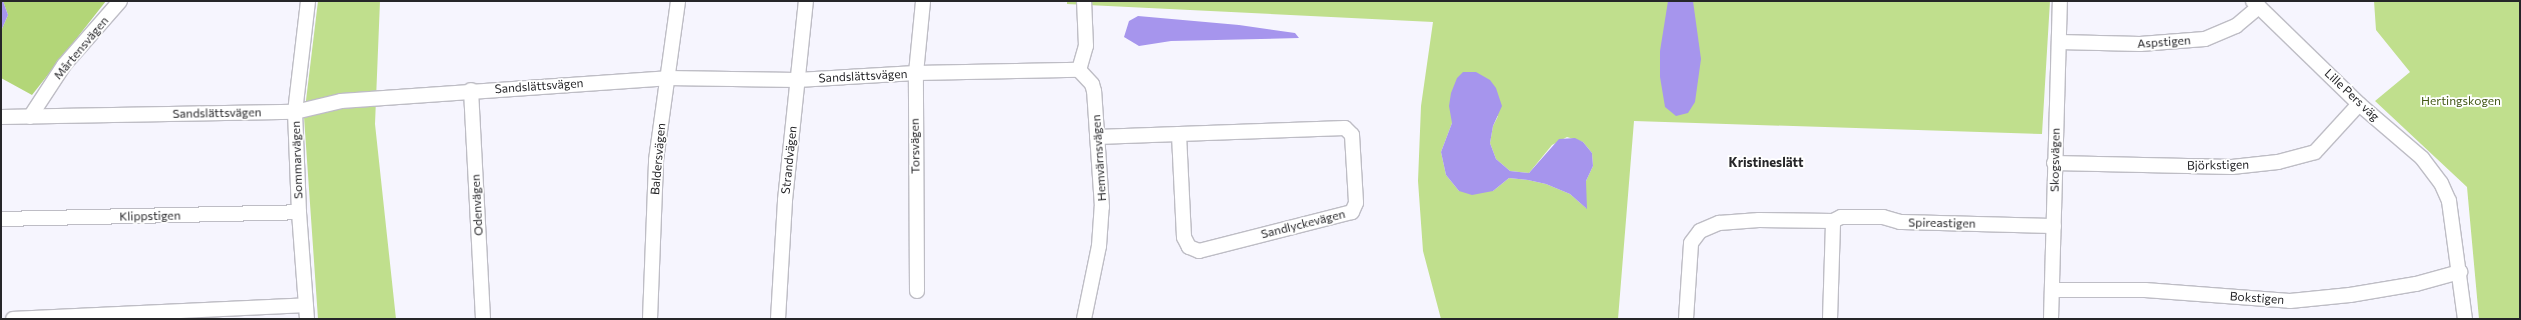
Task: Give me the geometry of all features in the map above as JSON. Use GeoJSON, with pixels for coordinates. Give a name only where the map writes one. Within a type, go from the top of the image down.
{"type":"FeatureCollection","features":[{"type":"Feature","properties":{"kind":"street","name":"Mårtensvägen"},"geometry":{"type":"LineString","coordinates":[[30,117],[64,65],[120,1]]}},
{"type":"Feature","properties":{"kind":"street","name":"Sommarvägen"},"geometry":{"type":"LineString","coordinates":[[307,319],[299,212],[295,112],[308,1]]}},
{"type":"Feature","properties":{"kind":"street","name":"Baldersvägen"},"geometry":{"type":"LineString","coordinates":[[650,319],[656,160],[678,1]]}},
{"type":"Feature","properties":{"kind":"street","name":"Strandvägen"},"geometry":{"type":"LineString","coordinates":[[778,319],[780,258],[806,1]]}},
{"type":"Feature","properties":{"kind":"street","name":"Torsvägen"},"geometry":{"type":"LineString","coordinates":[[917,291],[916,73],[923,1]]}},
{"type":"Feature","properties":{"kind":"street"},"geometry":{"type":"LineString","coordinates":[[1079,70],[1086,46],[1084,1]]}},
{"type":"Feature","properties":{"kind":"street","name":"Skogsvägen"},"geometry":{"type":"LineString","coordinates":[[2051,319],[2054,226],[2054,163],[2060,1]]}},
{"type":"Feature","properties":{"kind":"street","name":"Aspstigen"},"geometry":{"type":"LineString","coordinates":[[2059,42],[2140,44],[2205,39],[2236,26],[2256,4]]}},
{"type":"Feature","properties":{"kind":"street","name":"Lille Pers väg"},"geometry":{"type":"LineString","coordinates":[[2256,4],[2359,104],[2422,158],[2446,193],[2460,272]]}},
{"type":"Feature","properties":{"kind":"street","name":"Sandslättsvägen"},"geometry":{"type":"LineString","coordinates":[[1,117],[295,112],[341,101],[471,90],[667,78],[797,80],[916,73],[1079,70]]}},
{"type":"Feature","properties":{"kind":"street","name":"Hemvärnsvägen"},"geometry":{"type":"LineString","coordinates":[[1079,70],[1092,84],[1094,91],[1101,226],[1084,319]]}},
{"type":"Feature","properties":{"kind":"street","name":"Odenvägen"},"geometry":{"type":"LineString","coordinates":[[471,90],[483,319]]}},
{"type":"Feature","properties":{"kind":"street","name":"Björkstigen"},"geometry":{"type":"LineString","coordinates":[[2054,163],[2232,167],[2278,162],[2315,152],[2359,104]]}},
{"type":"Feature","properties":{"kind":"street","name":"Sandlyckevägen"},"geometry":{"type":"LineString","coordinates":[[1097,137],[1179,134],[1345,128],[1352,135],[1356,203],[1352,212],[1199,250],[1189,247],[1184,237],[1179,134]]}},
{"type":"Feature","properties":{"kind":"street","name":"Klippstigen"},"geometry":{"type":"LineString","coordinates":[[1,219],[299,212]]}},
{"type":"Feature","properties":{"kind":"street","name":"Spireastigen"},"geometry":{"type":"LineString","coordinates":[[1686,319],[1689,248],[1700,231],[1732,221],[1833,221],[1841,217],[1883,217],[1900,222],[2054,226]]}},
{"type":"Feature","properties":{"kind":"street"},"geometry":{"type":"LineString","coordinates":[[1830,319],[1833,221]]}},
{"type":"Feature","properties":{"kind":"street"},"geometry":{"type":"LineString","coordinates":[[2460,272],[2465,319]]}},
{"type":"Feature","properties":{"kind":"street","name":"Bokstigen"},"geometry":{"type":"LineString","coordinates":[[2052,290],[2145,290],[2290,301],[2350,295],[2416,284],[2460,272]]}},
{"type":"Feature","properties":{"kind":"street"},"geometry":{"type":"LineString","coordinates":[[13,319],[306,305]]}},
{"type":"Feature","properties":{"kind":"green space"},"geometry":{"type":"Polygon","coordinates":[[[3,1],[106,1],[32,95],[1,78],[1,31],[8,15],[3,1]]]}},
{"type":"Feature","properties":{"kind":"green space"},"geometry":{"type":"Polygon","coordinates":[[[318,1],[380,1],[375,124],[396,319],[318,319],[304,117],[318,1]]]}},
{"type":"Feature","properties":{"kind":"green space"},"geometry":{"type":"Polygon","coordinates":[[[1067,1],[2050,1],[2042,134],[1634,121],[1618,319],[1441,319],[1423,251],[1418,181],[1421,106],[1433,22],[1067,4],[1067,1]],[[1498,116],[1452,123],[1441,152],[1446,175],[1459,191],[1493,191],[1509,178],[1528,180],[1546,184],[1570,194],[1586,208],[1586,181],[1593,166],[1592,153],[1583,142],[1567,137],[1552,145],[1529,173],[1510,171],[1496,159],[1490,143],[1493,126],[1498,116]]]}},
{"type":"Feature","properties":{"kind":"green space","name":"Hertingskogen"},"geometry":{"type":"Polygon","coordinates":[[[2374,1],[2520,1],[2520,319],[2479,319],[2467,187],[2375,101],[2410,72],[2376,30],[2374,1]]]}},
{"type":"Feature","properties":{"kind":"shaded area"},"geometry":{"type":"Polygon","coordinates":[[[1,1],[3,1],[8,15],[1,31],[1,1]]]}},
{"type":"Feature","properties":{"kind":"shaded area"},"geometry":{"type":"Polygon","coordinates":[[[1668,1],[1693,1],[1701,59],[1695,102],[1688,113],[1676,116],[1665,107],[1660,77],[1660,51],[1668,1]]]}},
{"type":"Feature","properties":{"kind":"shaded area"},"geometry":{"type":"Polygon","coordinates":[[[1138,16],[1239,25],[1295,33],[1299,38],[1171,41],[1139,46],[1124,37],[1129,21],[1138,16]]]}},
{"type":"Feature","properties":{"kind":"shaded area"},"geometry":{"type":"Polygon","coordinates":[[[1463,72],[1476,72],[1490,80],[1496,88],[1502,106],[1493,126],[1490,143],[1496,159],[1510,171],[1529,173],[1559,139],[1575,138],[1583,142],[1592,153],[1593,166],[1586,181],[1587,209],[1570,194],[1546,184],[1528,180],[1509,178],[1493,191],[1472,195],[1459,191],[1446,175],[1441,152],[1452,123],[1449,106],[1451,93],[1457,78],[1463,72]]]}},
{"type":"Feature","properties":{"kind":"district","name":"Kristineslätt"},"geometry":{"type":"Point","coordinates":[1766,162]}}]}
